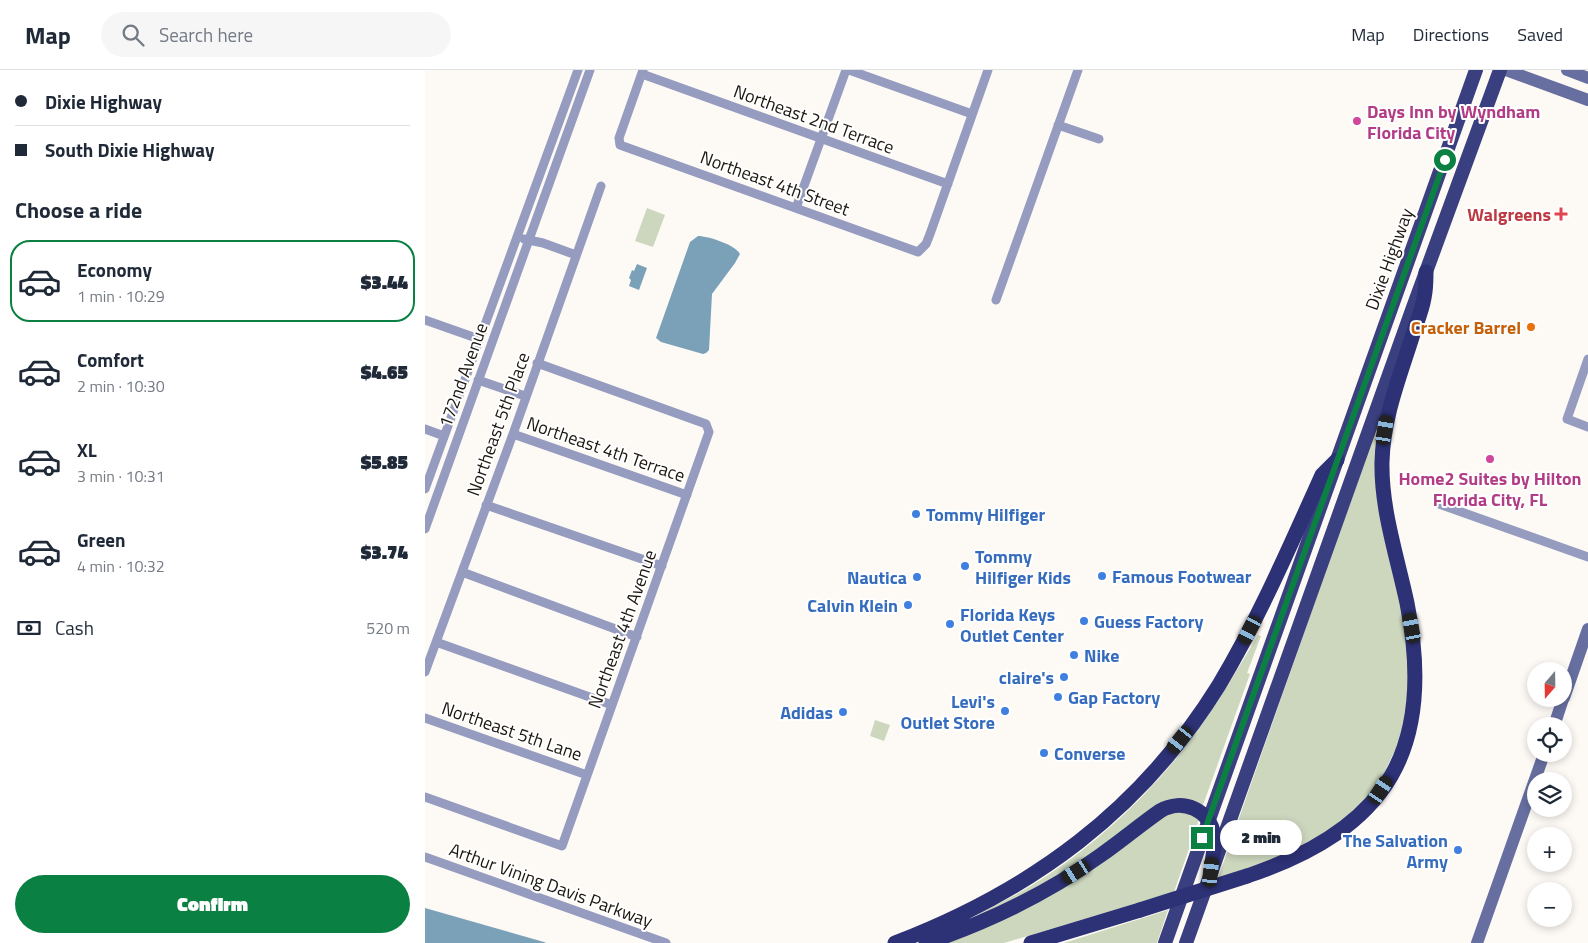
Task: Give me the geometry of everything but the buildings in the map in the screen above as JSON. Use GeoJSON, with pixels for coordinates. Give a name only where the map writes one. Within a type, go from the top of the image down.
{"type":"FeatureCollection","features":[{"type":"Feature","properties":{"kind":"highway","name":"Dixie Highway"},"geometry":{"type":"LineString","coordinates":[[1165,943],[1476,70]]}},
{"type":"Feature","properties":{"kind":"highway"},"geometry":{"type":"LineString","coordinates":[[1186,943],[1426,272],[1501,70]]}},
{"type":"Feature","properties":{"kind":"highway"},"geometry":{"type":"LineString","coordinates":[[1031,943],[1278,865],[1318,846],[1341,832],[1361,815],[1389,779],[1400,758],[1409,733],[1414,710],[1416,686],[1414,642],[1385,498],[1383,458],[1387,419],[1424,298],[1426,272]]}},
{"type":"Feature","properties":{"kind":"highway"},"geometry":{"type":"LineString","coordinates":[[895,943],[988,902],[1046,867],[1099,826],[1147,779],[1190,727],[1227,670],[1263,604],[1322,475],[1337,460]]}},
{"type":"Feature","properties":{"kind":"highway"},"geometry":{"type":"LineString","coordinates":[[926,943],[986,920],[1055,885],[1101,855],[1165,808],[1177,804],[1189,806],[1200,812],[1209,821],[1214,841],[1211,872]]}},
{"type":"Feature","properties":{"kind":"main road"},"geometry":{"type":"LineString","coordinates":[[1506,70],[1588,100]]}},
{"type":"Feature","properties":{"kind":"main road"},"geometry":{"type":"LineString","coordinates":[[1567,70],[1588,78]]}},
{"type":"Feature","properties":{"kind":"main road"},"geometry":{"type":"LineString","coordinates":[[1573,672],[1588,629]]}},
{"type":"Feature","properties":{"kind":"main road"},"geometry":{"type":"LineString","coordinates":[[1477,943],[1541,762]]}},
{"type":"Feature","properties":{"kind":"street","name":"172nd Avenue"},"geometry":{"type":"LineString","coordinates":[[425,490],[578,70]]}},
{"type":"Feature","properties":{"kind":"street","name":"172nd Avenue"},"geometry":{"type":"LineString","coordinates":[[425,530],[590,70]]}},
{"type":"Feature","properties":{"kind":"street"},"geometry":{"type":"LineString","coordinates":[[796,208],[847,70],[972,114]]}},
{"type":"Feature","properties":{"kind":"street"},"geometry":{"type":"LineString","coordinates":[[948,184],[988,70]]}},
{"type":"Feature","properties":{"kind":"street"},"geometry":{"type":"LineString","coordinates":[[996,300],[1078,70]]}},
{"type":"Feature","properties":{"kind":"street","name":"Northeast 2nd Terrace"},"geometry":{"type":"LineString","coordinates":[[642,72],[948,184]]}},
{"type":"Feature","properties":{"kind":"street","name":"Northeast 4th Street"},"geometry":{"type":"LineString","coordinates":[[642,72],[619,138],[620,145],[918,252],[926,244],[948,184]]}},
{"type":"Feature","properties":{"kind":"street"},"geometry":{"type":"LineString","coordinates":[[1059,124],[1099,139]]}},
{"type":"Feature","properties":{"kind":"street","name":"Northeast 5th Place"},"geometry":{"type":"LineString","coordinates":[[425,672],[513,434],[601,186]]}},
{"type":"Feature","properties":{"kind":"street"},"geometry":{"type":"LineString","coordinates":[[516,238],[543,243],[575,256]]}},
{"type":"Feature","properties":{"kind":"street"},"geometry":{"type":"LineString","coordinates":[[425,320],[479,340]]}},
{"type":"Feature","properties":{"kind":"street"},"geometry":{"type":"LineString","coordinates":[[1588,359],[1567,419],[1588,427]]}},
{"type":"Feature","properties":{"kind":"street","name":"Northeast 4th Avenue"},"geometry":{"type":"LineString","coordinates":[[425,797],[562,846],[709,432],[706,424],[537,363]]}},
{"type":"Feature","properties":{"kind":"street"},"geometry":{"type":"LineString","coordinates":[[479,380],[525,396]]}},
{"type":"Feature","properties":{"kind":"street"},"geometry":{"type":"LineString","coordinates":[[425,429],[444,436]]}},
{"type":"Feature","properties":{"kind":"street","name":"Northeast 4th Terrace"},"geometry":{"type":"LineString","coordinates":[[513,434],[687,495]]}},
{"type":"Feature","properties":{"kind":"street"},"geometry":{"type":"LineString","coordinates":[[486,504],[662,566]]}},
{"type":"Feature","properties":{"kind":"street"},"geometry":{"type":"LineString","coordinates":[[1439,504],[1588,557]]}},
{"type":"Feature","properties":{"kind":"street"},"geometry":{"type":"LineString","coordinates":[[462,572],[637,637]]}},
{"type":"Feature","properties":{"kind":"street"},"geometry":{"type":"LineString","coordinates":[[436,642],[612,705]]}},
{"type":"Feature","properties":{"kind":"street","name":"Northeast 5th Lane"},"geometry":{"type":"LineString","coordinates":[[425,718],[587,775]]}},
{"type":"Feature","properties":{"kind":"street","name":"Arthur Vining Davis Parkway"},"geometry":{"type":"LineString","coordinates":[[425,857],[666,943]]}},
{"type":"Feature","properties":{"kind":"green space"},"geometry":{"type":"Polygon","coordinates":[[[647,208],[665,215],[653,247],[635,241],[647,208]]]}},
{"type":"Feature","properties":{"kind":"green space"},"geometry":{"type":"Polygon","coordinates":[[[1374,434],[1380,436],[1410,652],[1405,729],[1377,788],[1341,824],[1277,858],[1218,878],[1374,434]]]}},
{"type":"Feature","properties":{"kind":"green space"},"geometry":{"type":"Polygon","coordinates":[[[1258,635],[1261,636],[1247,673],[1250,674],[1202,808],[1198,804],[1122,832],[1065,872],[981,917],[979,914],[1029,887],[1067,862],[1108,829],[1147,792],[1197,731],[1258,635]]]}},
{"type":"Feature","properties":{"kind":"green space"},"geometry":{"type":"Polygon","coordinates":[[[875,720],[890,725],[884,741],[870,736],[875,720]]]}},
{"type":"Feature","properties":{"kind":"green space"},"geometry":{"type":"Polygon","coordinates":[[[1174,809],[1200,817],[1174,892],[1004,943],[939,943],[1174,809]]]}},
{"type":"Feature","properties":{"kind":"green space"},"geometry":{"type":"Polygon","coordinates":[[[1168,910],[1157,943],[1064,943],[1168,910]]]}},
{"type":"Feature","properties":{"kind":"water"},"geometry":{"type":"Polygon","coordinates":[[[698,236],[733,247],[740,254],[712,294],[709,350],[703,354],[661,342],[656,338],[690,242],[698,236]]]}},
{"type":"Feature","properties":{"kind":"water"},"geometry":{"type":"Polygon","coordinates":[[[637,264],[647,268],[639,290],[629,286],[631,280],[629,278],[637,264]]]}},
{"type":"Feature","properties":{"kind":"water"},"geometry":{"type":"Polygon","coordinates":[[[425,908],[544,942],[546,943],[425,943],[425,908]]]}},
{"type":"Feature","properties":{"kind":"place","name":"Days Inn by Wyndham Florida City"},"geometry":{"type":"Point","coordinates":[1357,121]}},
{"type":"Feature","properties":{"kind":"place","name":"Walgreens"},"geometry":{"type":"Point","coordinates":[1561,214]}},
{"type":"Feature","properties":{"kind":"place","name":"Cracker Barrel"},"geometry":{"type":"Point","coordinates":[1531,327]}},
{"type":"Feature","properties":{"kind":"place","name":"Home2 Suites by Hilton Florida City, FL"},"geometry":{"type":"Point","coordinates":[1490,459]}},
{"type":"Feature","properties":{"kind":"place","name":"Tommy Hilfiger"},"geometry":{"type":"Point","coordinates":[916,514]}},
{"type":"Feature","properties":{"kind":"place","name":"Tommy Hilfiger Kids"},"geometry":{"type":"Point","coordinates":[965,566]}},
{"type":"Feature","properties":{"kind":"place","name":"Famous Footwear"},"geometry":{"type":"Point","coordinates":[1102,576]}},
{"type":"Feature","properties":{"kind":"place","name":"Nautica"},"geometry":{"type":"Point","coordinates":[917,577]}},
{"type":"Feature","properties":{"kind":"place","name":"Calvin Klein"},"geometry":{"type":"Point","coordinates":[908,605]}},
{"type":"Feature","properties":{"kind":"place","name":"Guess Factory"},"geometry":{"type":"Point","coordinates":[1084,621]}},
{"type":"Feature","properties":{"kind":"place","name":"Florida Keys Outlet Center"},"geometry":{"type":"Point","coordinates":[950,624]}},
{"type":"Feature","properties":{"kind":"place","name":"Nike"},"geometry":{"type":"Point","coordinates":[1074,655]}},
{"type":"Feature","properties":{"kind":"place","name":"claire's"},"geometry":{"type":"Point","coordinates":[1064,677]}},
{"type":"Feature","properties":{"kind":"place","name":"Gap Factory"},"geometry":{"type":"Point","coordinates":[1058,697]}},
{"type":"Feature","properties":{"kind":"place","name":"Levi's Outlet Store"},"geometry":{"type":"Point","coordinates":[1005,711]}},
{"type":"Feature","properties":{"kind":"place","name":"Adidas"},"geometry":{"type":"Point","coordinates":[843,712]}},
{"type":"Feature","properties":{"kind":"place","name":"Converse"},"geometry":{"type":"Point","coordinates":[1044,753]}},
{"type":"Feature","properties":{"kind":"place","name":"The Salvation Army"},"geometry":{"type":"Point","coordinates":[1458,850]}},
{"type":"Feature","properties":{"kind":"route"},"geometry":{"type":"LineString","coordinates":[[1202,838],[1445,160]]}}]}
